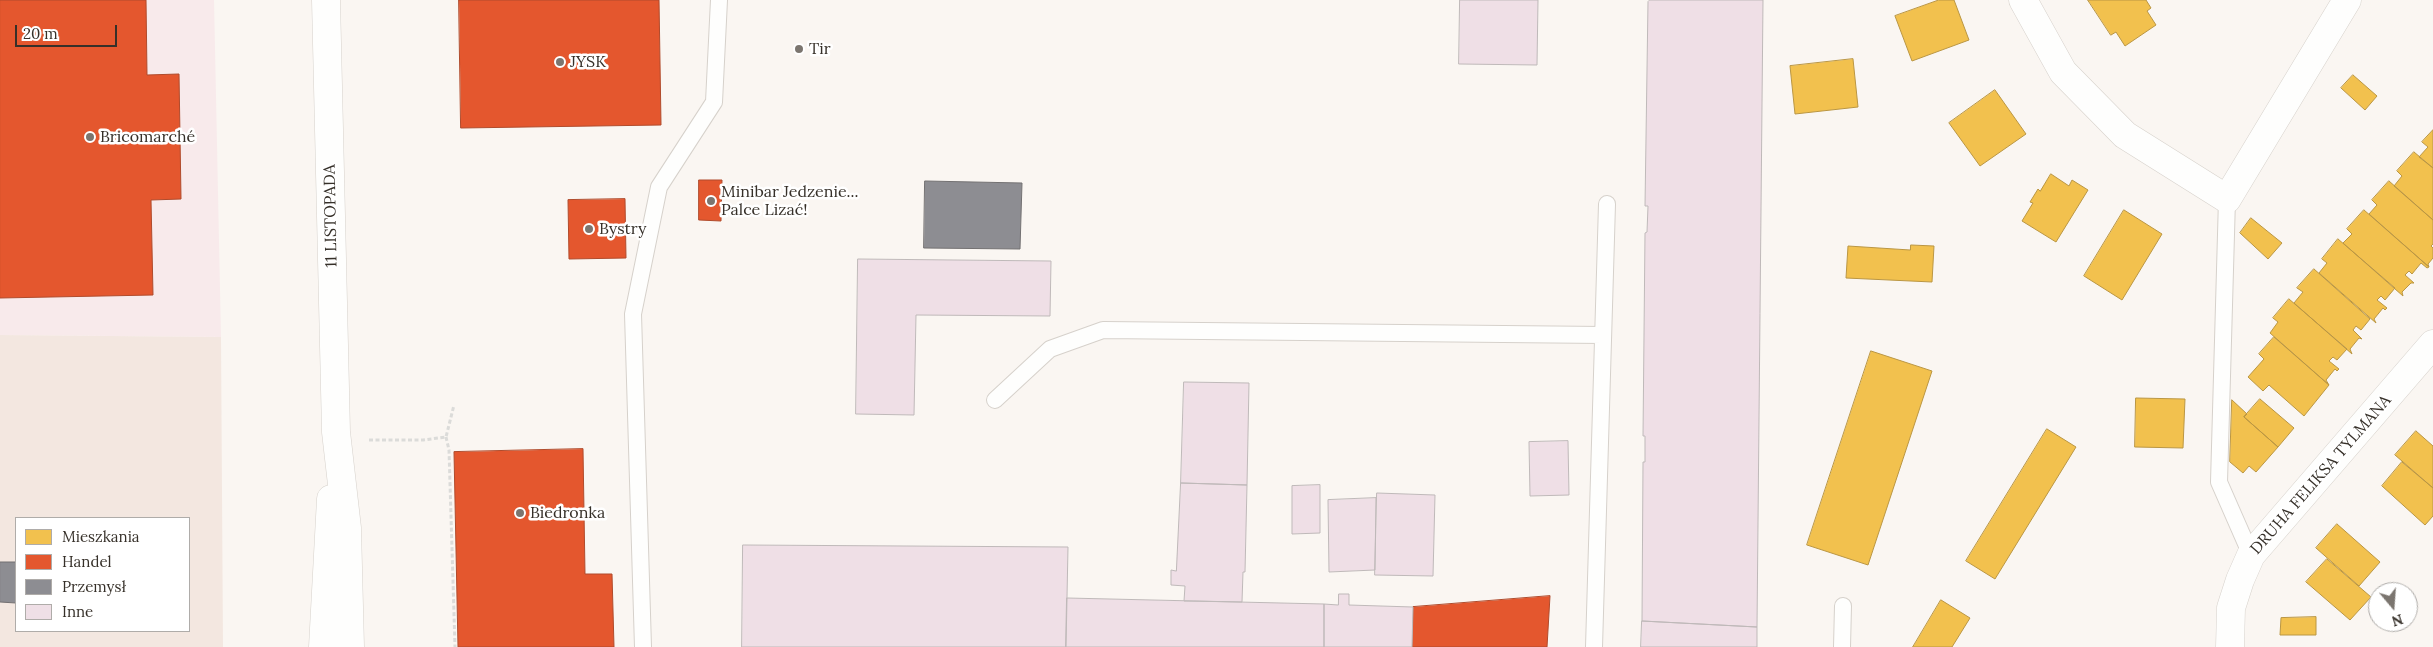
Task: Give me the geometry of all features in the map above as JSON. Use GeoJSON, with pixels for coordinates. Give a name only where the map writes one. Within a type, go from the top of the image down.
{"type":"FeatureCollection","features":[{"type":"Feature","properties":{"kind":"street","name":"11 LISTOPADA"},"geometry":{"type":"LineString","coordinates":[[326,0],[336,432],[347,528],[350,647]]}},
{"type":"Feature","properties":{"kind":"street"},"geometry":{"type":"LineString","coordinates":[[2023,0],[2063,72],[2125,135],[2227,199],[2347,0]]}},
{"type":"Feature","properties":{"kind":"street","name":"DRUHA FELIKSA TYLMANA"},"geometry":{"type":"LineString","coordinates":[[2230,647],[2231,608],[2251,555],[2433,344]]}},
{"type":"Feature","properties":{"kind":"street","name":"11 LISTOPADA"},"geometry":{"type":"LineString","coordinates":[[323,647],[328,529],[336,432]]}},
{"type":"Feature","properties":{"kind":"lane"},"geometry":{"type":"LineString","coordinates":[[643,647],[633,314],[659,187],[714,102],[719,0]]}},
{"type":"Feature","properties":{"kind":"lane"},"geometry":{"type":"LineString","coordinates":[[2227,199],[2219,482],[2251,555]]}},
{"type":"Feature","properties":{"kind":"lane"},"geometry":{"type":"LineString","coordinates":[[1594,647],[1607,204]]}},
{"type":"Feature","properties":{"kind":"lane"},"geometry":{"type":"LineString","coordinates":[[995,400],[1050,349],[1103,330],[1603,335]]}},
{"type":"Feature","properties":{"kind":"lane"},"geometry":{"type":"LineString","coordinates":[[1842,647],[1843,606]]}},
{"type":"Feature","properties":{"kind":"path"},"geometry":{"type":"LineString","coordinates":[[454,406],[446,437],[449,450],[455,647]]}},
{"type":"Feature","properties":{"kind":"path"},"geometry":{"type":"LineString","coordinates":[[369,440],[423,440],[446,437]]}},
{"type":"Feature","properties":{"kind":"shaded area","name":"Bricomarché"},"geometry":{"type":"Polygon","coordinates":[[[0,0],[214,0],[221,337],[0,335],[0,0]]]}},
{"type":"Feature","properties":{"kind":"shaded area"},"geometry":{"type":"Polygon","coordinates":[[[0,335],[221,337],[223,647],[0,647],[0,335]]]}},
{"type":"Feature","properties":{"kind":"building: Mieszkania"},"geometry":{"type":"Polygon","coordinates":[[[1939,0],[1954,0],[1969,40],[1912,61],[1895,16],[1939,0]]]}},
{"type":"Feature","properties":{"kind":"building: Mieszkania"},"geometry":{"type":"Polygon","coordinates":[[[2088,0],[2146,0],[2151,8],[2147,11],[2156,25],[2125,46],[2116,32],[2111,35],[2088,0]]]}},
{"type":"Feature","properties":{"kind":"building: Mieszkania"},"geometry":{"type":"Polygon","coordinates":[[[1853,59],[1858,107],[1795,114],[1790,66],[1853,59]]]}},
{"type":"Feature","properties":{"kind":"building: Mieszkania"},"geometry":{"type":"Polygon","coordinates":[[[2353,75],[2377,96],[2365,110],[2341,88],[2353,75]]]}},
{"type":"Feature","properties":{"kind":"building: Mieszkania"},"geometry":{"type":"Polygon","coordinates":[[[1995,90],[2026,134],[1980,166],[1949,123],[1995,90]]]}},
{"type":"Feature","properties":{"kind":"building: Mieszkania"},"geometry":{"type":"Polygon","coordinates":[[[2433,130],[2433,168],[2419,157],[2428,147],[2422,142],[2433,130]]]}},
{"type":"Feature","properties":{"kind":"building: Mieszkania"},"geometry":{"type":"Polygon","coordinates":[[[2414,152],[2433,168],[2433,220],[2394,186],[2402,176],[2397,171],[2414,152]]]}},
{"type":"Feature","properties":{"kind":"building: Mieszkania"},"geometry":{"type":"Polygon","coordinates":[[[2051,174],[2069,186],[2072,180],[2088,190],[2056,242],[2022,221],[2033,203],[2030,202],[2038,189],[2040,191],[2051,174]]]}},
{"type":"Feature","properties":{"kind":"building: Mieszkania"},"geometry":{"type":"Polygon","coordinates":[[[2389,181],[2433,220],[2433,244],[2431,246],[2433,248],[2433,258],[2428,264],[2429,267],[2369,214],[2377,205],[2372,200],[2389,181]]]}},
{"type":"Feature","properties":{"kind":"building: Mieszkania"},"geometry":{"type":"Polygon","coordinates":[[[2124,210],[2162,234],[2122,300],[2084,276],[2124,210]]]}},
{"type":"Feature","properties":{"kind":"building: Mieszkania"},"geometry":{"type":"Polygon","coordinates":[[[2364,210],[2429,267],[2427,268],[2421,263],[2412,274],[2409,271],[2405,275],[2414,283],[2411,283],[2402,292],[2403,296],[2343,243],[2352,234],[2347,229],[2364,210]]]}},
{"type":"Feature","properties":{"kind":"building: Mieszkania"},"geometry":{"type":"Polygon","coordinates":[[[2251,218],[2282,243],[2268,259],[2240,233],[2251,218]]]}},
{"type":"Feature","properties":{"kind":"building: Mieszkania"},"geometry":{"type":"Polygon","coordinates":[[[2338,239],[2395,288],[2385,300],[2381,296],[2377,300],[2387,308],[2385,310],[2383,308],[2374,319],[2376,323],[2319,273],[2327,263],[2322,259],[2338,239]]]}},
{"type":"Feature","properties":{"kind":"building: Mieszkania"},"geometry":{"type":"Polygon","coordinates":[[[1911,245],[1934,246],[1932,282],[1846,278],[1848,246],[1910,250],[1911,245]]]}},
{"type":"Feature","properties":{"kind":"building: Mieszkania"},"geometry":{"type":"Polygon","coordinates":[[[2314,269],[2370,319],[2361,330],[2356,326],[2353,330],[2362,339],[2359,338],[2350,349],[2352,354],[2294,303],[2303,292],[2297,288],[2314,269]]]}},
{"type":"Feature","properties":{"kind":"building: Mieszkania"},"geometry":{"type":"Polygon","coordinates":[[[2289,299],[2347,349],[2337,360],[2333,357],[2329,361],[2339,369],[2337,371],[2335,369],[2326,380],[2329,385],[2270,333],[2278,322],[2273,318],[2289,299]]]}},
{"type":"Feature","properties":{"kind":"building: Mieszkania"},"geometry":{"type":"Polygon","coordinates":[[[2274,337],[2329,385],[2304,416],[2269,385],[2263,391],[2248,377],[2264,359],[2259,354],[2274,337]]]}},
{"type":"Feature","properties":{"kind":"building: Mieszkania"},"geometry":{"type":"Polygon","coordinates":[[[1871,351],[1932,371],[1868,565],[1807,545],[1871,351]]]}},
{"type":"Feature","properties":{"kind":"building: Mieszkania"},"geometry":{"type":"Polygon","coordinates":[[[2136,398],[2185,399],[2183,448],[2135,447],[2136,398]]]}},
{"type":"Feature","properties":{"kind":"building: Mieszkania"},"geometry":{"type":"Polygon","coordinates":[[[2260,399],[2294,428],[2278,447],[2244,417],[2260,399]]]}},
{"type":"Feature","properties":{"kind":"building: Mieszkania"},"geometry":{"type":"Polygon","coordinates":[[[2232,400],[2247,414],[2244,417],[2278,447],[2256,472],[2249,466],[2243,473],[2230,462],[2232,400]]]}},
{"type":"Feature","properties":{"kind":"building: Mieszkania"},"geometry":{"type":"Polygon","coordinates":[[[2047,429],[2076,447],[1995,579],[1966,561],[2047,429]]]}},
{"type":"Feature","properties":{"kind":"building: Mieszkania"},"geometry":{"type":"Polygon","coordinates":[[[2416,431],[2433,446],[2433,488],[2395,455],[2416,431]]]}},
{"type":"Feature","properties":{"kind":"building: Mieszkania"},"geometry":{"type":"Polygon","coordinates":[[[2402,462],[2433,488],[2433,516],[2425,525],[2382,486],[2402,462]]]}},
{"type":"Feature","properties":{"kind":"building: Mieszkania"},"geometry":{"type":"Polygon","coordinates":[[[2337,524],[2380,562],[2359,586],[2316,548],[2337,524]]]}},
{"type":"Feature","properties":{"kind":"building: Mieszkania"},"geometry":{"type":"Polygon","coordinates":[[[2327,559],[2368,594],[2368,600],[2350,620],[2306,582],[2327,559]]]}},
{"type":"Feature","properties":{"kind":"building: Mieszkania"},"geometry":{"type":"Polygon","coordinates":[[[1941,600],[1970,618],[1952,647],[1913,647],[1941,600]]]}},
{"type":"Feature","properties":{"kind":"building: Mieszkania"},"geometry":{"type":"Polygon","coordinates":[[[2316,617],[2316,635],[2280,635],[2281,618],[2316,617]]]}},
{"type":"Feature","properties":{"kind":"building: Handel","name":"Bricomarché"},"geometry":{"type":"Polygon","coordinates":[[[0,0],[146,0],[147,75],[179,74],[181,199],[151,200],[153,295],[0,298],[0,0]]]}},
{"type":"Feature","properties":{"kind":"building: Handel","name":"JYSK"},"geometry":{"type":"Polygon","coordinates":[[[459,0],[659,0],[661,125],[461,128],[459,0]]]}},
{"type":"Feature","properties":{"kind":"building: Handel"},"geometry":{"type":"Polygon","coordinates":[[[699,180],[722,180],[721,221],[699,220],[699,180]]]}},
{"type":"Feature","properties":{"kind":"building: Handel"},"geometry":{"type":"Polygon","coordinates":[[[625,199],[626,258],[569,259],[568,200],[625,199]]]}},
{"type":"Feature","properties":{"kind":"building: Handel","name":"Biedronka"},"geometry":{"type":"Polygon","coordinates":[[[583,449],[585,574],[612,574],[614,647],[458,647],[454,452],[583,449]]]}},
{"type":"Feature","properties":{"kind":"building: Handel"},"geometry":{"type":"Polygon","coordinates":[[[1550,596],[1547,647],[1412,647],[1413,607],[1550,596]]]}},
{"type":"Feature","properties":{"kind":"building: Przemysł"},"geometry":{"type":"Polygon","coordinates":[[[925,181],[1022,183],[1020,249],[924,248],[925,181]]]}},
{"type":"Feature","properties":{"kind":"building: Przemysł"},"geometry":{"type":"Polygon","coordinates":[[[0,562],[15,562],[15,603],[0,602],[0,562]]]}},
{"type":"Feature","properties":{"kind":"building: Inne"},"geometry":{"type":"Polygon","coordinates":[[[1460,0],[1538,0],[1537,65],[1459,64],[1460,0]]]}},
{"type":"Feature","properties":{"kind":"building: Inne"},"geometry":{"type":"Polygon","coordinates":[[[1650,0],[1763,0],[1757,627],[1642,621],[1643,462],[1645,462],[1645,436],[1643,436],[1645,233],[1647,232],[1648,206],[1645,206],[1648,2],[1650,0]]]}},
{"type":"Feature","properties":{"kind":"building: Inne"},"geometry":{"type":"Polygon","coordinates":[[[858,259],[1051,261],[1050,316],[916,315],[914,415],[856,414],[858,259]]]}},
{"type":"Feature","properties":{"kind":"building: Inne"},"geometry":{"type":"Polygon","coordinates":[[[1184,382],[1249,383],[1247,485],[1181,483],[1184,382]]]}},
{"type":"Feature","properties":{"kind":"building: Inne"},"geometry":{"type":"Polygon","coordinates":[[[1568,441],[1569,495],[1530,496],[1529,442],[1568,441]]]}},
{"type":"Feature","properties":{"kind":"building: Inne"},"geometry":{"type":"Polygon","coordinates":[[[1181,483],[1247,485],[1245,572],[1243,572],[1242,602],[1184,601],[1185,586],[1171,585],[1171,570],[1176,571],[1181,483]]]}},
{"type":"Feature","properties":{"kind":"building: Inne"},"geometry":{"type":"Polygon","coordinates":[[[1320,485],[1320,533],[1292,534],[1292,486],[1320,485]]]}},
{"type":"Feature","properties":{"kind":"building: Inne"},"geometry":{"type":"Polygon","coordinates":[[[1377,493],[1435,495],[1433,576],[1375,575],[1377,493]]]}},
{"type":"Feature","properties":{"kind":"building: Inne"},"geometry":{"type":"Polygon","coordinates":[[[1376,498],[1375,570],[1329,572],[1328,500],[1376,498]]]}},
{"type":"Feature","properties":{"kind":"building: Inne"},"geometry":{"type":"Polygon","coordinates":[[[743,545],[1068,547],[1066,647],[742,647],[743,545]]]}},
{"type":"Feature","properties":{"kind":"building: Inne"},"geometry":{"type":"Polygon","coordinates":[[[1339,594],[1349,594],[1349,605],[1413,607],[1412,647],[1324,647],[1324,604],[1338,605],[1339,594]]]}},
{"type":"Feature","properties":{"kind":"building: Inne"},"geometry":{"type":"Polygon","coordinates":[[[1067,598],[1324,604],[1324,647],[1066,647],[1067,598]]]}},
{"type":"Feature","properties":{"kind":"building: Inne"},"geometry":{"type":"Polygon","coordinates":[[[1642,621],[1757,627],[1757,647],[1641,647],[1642,621]]]}},
{"type":"Feature","properties":{"kind":"place","name":"Tir"},"geometry":{"type":"Point","coordinates":[799,49]}},
{"type":"Feature","properties":{"kind":"place","name":"JYSK"},"geometry":{"type":"Point","coordinates":[560,62]}},
{"type":"Feature","properties":{"kind":"place","name":"Bricomarché"},"geometry":{"type":"Point","coordinates":[90,137]}},
{"type":"Feature","properties":{"kind":"place","name":"Minibar Jedzenie... Palce Lizać!"},"geometry":{"type":"Point","coordinates":[711,201]}},
{"type":"Feature","properties":{"kind":"place","name":"Bystry"},"geometry":{"type":"Point","coordinates":[589,229]}},
{"type":"Feature","properties":{"kind":"place","name":"Biedronka"},"geometry":{"type":"Point","coordinates":[520,513]}}]}
